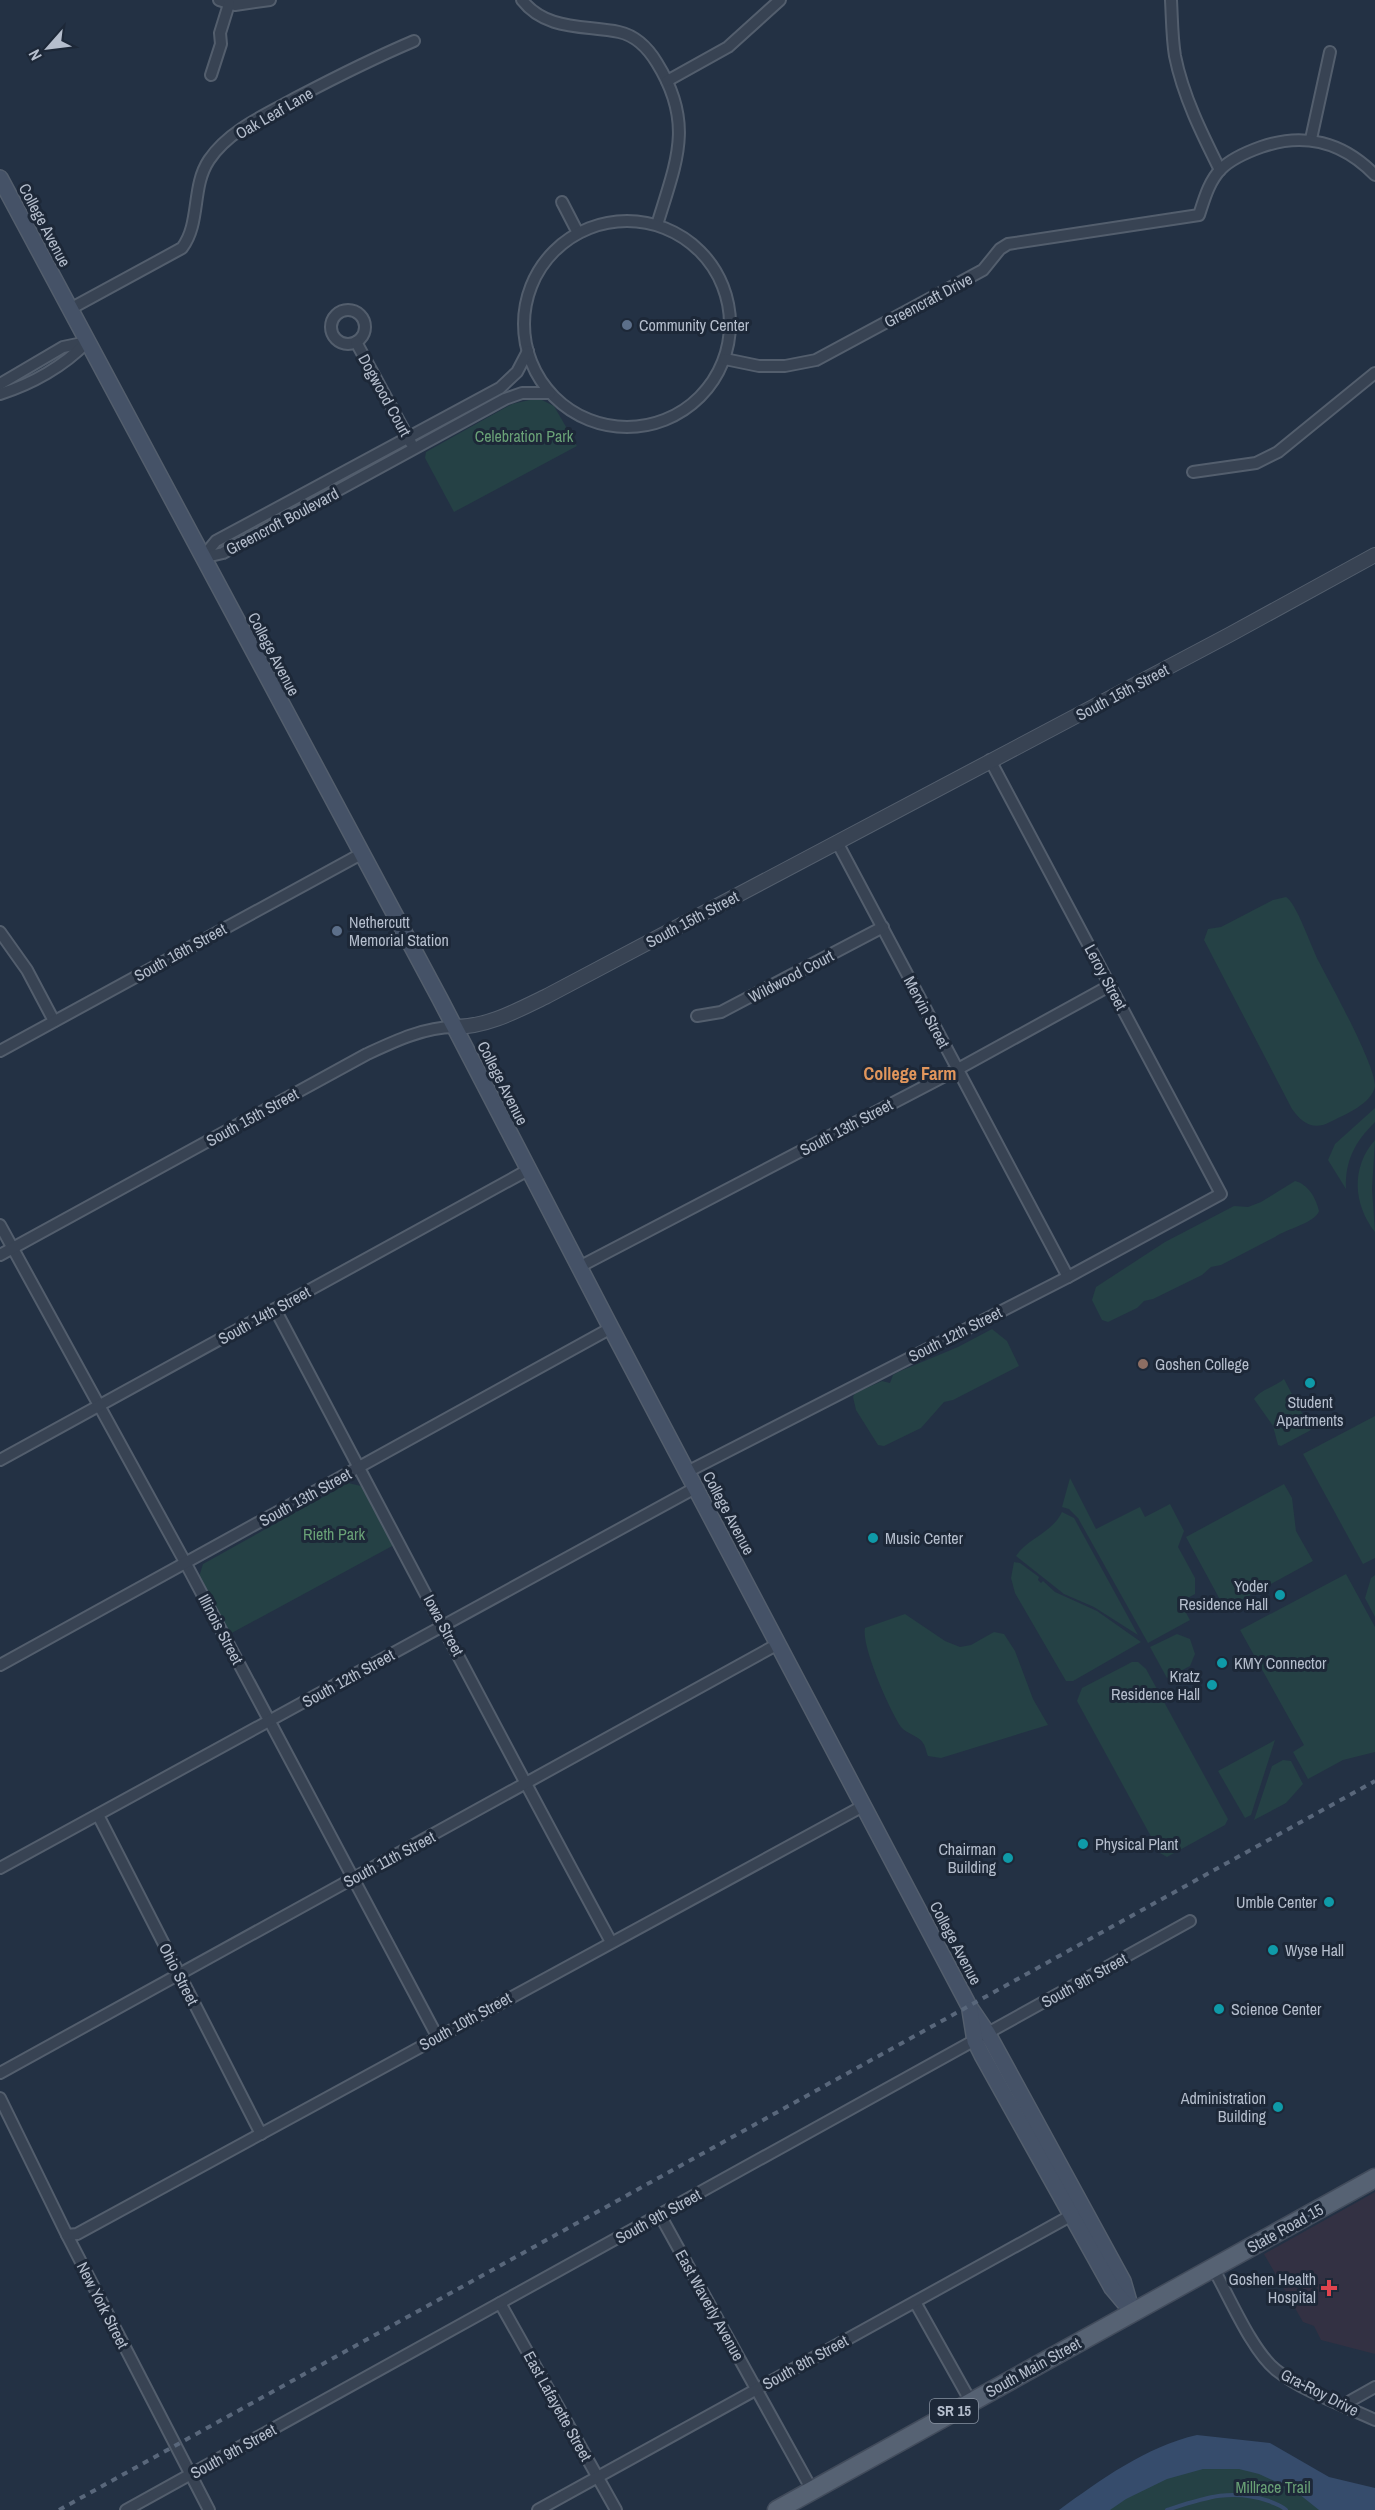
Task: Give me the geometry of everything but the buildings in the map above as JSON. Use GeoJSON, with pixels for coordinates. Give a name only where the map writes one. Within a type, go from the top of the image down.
{"type":"FeatureCollection","features":[{"type":"Feature","properties":{"kind":"main road","name":"College Avenue"},"geometry":{"type":"LineString","coordinates":[[0,178],[454,1027],[969,2006],[981,2038],[1072,2215],[1112,2288],[1132,2312]]}},
{"type":"Feature","properties":{"kind":"main road","name":"College Avenue"},"geometry":{"type":"LineString","coordinates":[[981,2038],[1123,2281],[1132,2312]]}},
{"type":"Feature","properties":{"kind":"main road","name":"State Road 15"},"geometry":{"type":"LineString","coordinates":[[1132,2312],[1375,2178]]}},
{"type":"Feature","properties":{"kind":"main road","name":"South Main Street"},"geometry":{"type":"LineString","coordinates":[[777,2510],[1132,2312]]}},
{"type":"Feature","properties":{"kind":"street"},"geometry":{"type":"LineString","coordinates":[[211,75],[221,44],[224,2],[244,5],[270,0]]}},
{"type":"Feature","properties":{"kind":"street"},"geometry":{"type":"LineString","coordinates":[[522,0],[534,13],[557,23],[621,32],[636,38],[651,54],[667,81],[679,111],[680,142],[657,225]]}},
{"type":"Feature","properties":{"kind":"street"},"geometry":{"type":"LineString","coordinates":[[667,81],[728,47],[780,0]]}},
{"type":"Feature","properties":{"kind":"street"},"geometry":{"type":"LineString","coordinates":[[1170,0],[1175,55],[1180,76],[1198,128],[1220,170],[1235,159],[1265,146],[1281,141],[1311,139],[1337,147],[1353,156],[1375,175]]}},
{"type":"Feature","properties":{"kind":"street","name":"Oak Leaf Lane"},"geometry":{"type":"LineString","coordinates":[[70,309],[182,248],[190,231],[203,171],[215,152],[231,137],[252,122],[364,62],[414,41]]}},
{"type":"Feature","properties":{"kind":"street"},"geometry":{"type":"LineString","coordinates":[[1311,139],[1330,52]]}},
{"type":"Feature","properties":{"kind":"street","name":"Greencraft Drive"},"geometry":{"type":"LineString","coordinates":[[725,359],[752,365],[785,366],[816,360],[983,270],[1000,249],[1008,244],[1199,215],[1207,191],[1220,170]]}},
{"type":"Feature","properties":{"kind":"street"},"geometry":{"type":"LineString","coordinates":[[562,202],[578,233]]}},
{"type":"Feature","properties":{"kind":"street"},"geometry":{"type":"LineString","coordinates":[[617,221],[637,221],[657,225],[683,237],[715,269],[722,284],[730,316],[730,333],[725,359],[712,384],[680,414],[652,425],[622,428],[595,423],[571,411],[550,393],[537,375],[528,351],[524,331],[525,310],[530,290],[551,254],[578,233],[617,221]]}},
{"type":"Feature","properties":{"kind":"street"},"geometry":{"type":"LineString","coordinates":[[0,384],[63,347],[87,342]]}},
{"type":"Feature","properties":{"kind":"street"},"geometry":{"type":"LineString","coordinates":[[0,394],[15,389],[70,359],[87,342]]}},
{"type":"Feature","properties":{"kind":"street","name":"Dogwood Court"},"geometry":{"type":"LineString","coordinates":[[356,342],[414,449]]}},
{"type":"Feature","properties":{"kind":"street","name":"Greencroft Boulevard"},"geometry":{"type":"LineString","coordinates":[[202,558],[216,541],[506,384],[517,372],[528,351]]}},
{"type":"Feature","properties":{"kind":"street"},"geometry":{"type":"LineString","coordinates":[[1193,471],[1256,463],[1278,452],[1375,374]]}},
{"type":"Feature","properties":{"kind":"street","name":"Greencroft Boulevard"},"geometry":{"type":"LineString","coordinates":[[202,558],[223,554],[512,396],[533,392],[550,393]]}},
{"type":"Feature","properties":{"kind":"street","name":"South 15th Street"},"geometry":{"type":"LineString","coordinates":[[0,1255],[366,1054],[414,1035],[438,1028],[475,1026],[525,1007],[1229,635],[1375,555]]}},
{"type":"Feature","properties":{"kind":"street","name":"Leroy Street"},"geometry":{"type":"LineString","coordinates":[[990,760],[1221,1194]]}},
{"type":"Feature","properties":{"kind":"street","name":"Mervin Street"},"geometry":{"type":"LineString","coordinates":[[837,842],[1068,1277]]}},
{"type":"Feature","properties":{"kind":"street","name":"South 16th Street"},"geometry":{"type":"LineString","coordinates":[[0,1051],[361,854]]}},
{"type":"Feature","properties":{"kind":"street","name":"Wildwood Court"},"geometry":{"type":"LineString","coordinates":[[697,1016],[721,1012],[883,927]]}},
{"type":"Feature","properties":{"kind":"street"},"geometry":{"type":"LineString","coordinates":[[0,932],[27,970],[54,1021]]}},
{"type":"Feature","properties":{"kind":"street","name":"South 13th Street"},"geometry":{"type":"LineString","coordinates":[[579,1267],[958,1069],[1111,986]]}},
{"type":"Feature","properties":{"kind":"street","name":"South 14th Street"},"geometry":{"type":"LineString","coordinates":[[0,1460],[528,1170]]}},
{"type":"Feature","properties":{"kind":"street","name":"South 12th Street"},"geometry":{"type":"LineString","coordinates":[[687,1472],[1068,1277],[1221,1194]]}},
{"type":"Feature","properties":{"kind":"street","name":"Illinois Street"},"geometry":{"type":"LineString","coordinates":[[0,1225],[100,1404],[437,2036]]}},
{"type":"Feature","properties":{"kind":"street","name":"Iowa Street"},"geometry":{"type":"LineString","coordinates":[[275,1309],[444,1625],[524,1783],[611,1942]]}},
{"type":"Feature","properties":{"kind":"street","name":"South 13th Street"},"geometry":{"type":"LineString","coordinates":[[0,1665],[611,1328]]}},
{"type":"Feature","properties":{"kind":"street","name":"South 12th Street"},"geometry":{"type":"LineString","coordinates":[[0,1868],[695,1488]]}},
{"type":"Feature","properties":{"kind":"street","name":"South 11th Street"},"geometry":{"type":"LineString","coordinates":[[0,2073],[778,1644]]}},
{"type":"Feature","properties":{"kind":"street","name":"South 10th Street"},"geometry":{"type":"LineString","coordinates":[[67,2235],[77,2234],[863,1806]]}},
{"type":"Feature","properties":{"kind":"street","name":"Ohio Street"},"geometry":{"type":"LineString","coordinates":[[98,1815],[261,2134]]}},
{"type":"Feature","properties":{"kind":"street","name":"South 9th Street"},"geometry":{"type":"LineString","coordinates":[[126,2510],[1190,1921]]}},
{"type":"Feature","properties":{"kind":"street","name":"New York Street"},"geometry":{"type":"LineString","coordinates":[[0,2098],[67,2235],[208,2510]]}},
{"type":"Feature","properties":{"kind":"street","name":"East Waverly Avenue"},"geometry":{"type":"LineString","coordinates":[[660,2215],[812,2490]]}},
{"type":"Feature","properties":{"kind":"street","name":"South 8th Street"},"geometry":{"type":"LineString","coordinates":[[538,2510],[1072,2215]]}},
{"type":"Feature","properties":{"kind":"street","name":"Gra-Roy Drive"},"geometry":{"type":"LineString","coordinates":[[1214,2268],[1257,2346],[1270,2364],[1298,2384],[1375,2420]]}},
{"type":"Feature","properties":{"kind":"street"},"geometry":{"type":"LineString","coordinates":[[915,2302],[970,2402]]}},
{"type":"Feature","properties":{"kind":"street","name":"East Lafayette Street"},"geometry":{"type":"LineString","coordinates":[[500,2303],[616,2510]]}},
{"type":"Feature","properties":{"kind":"street"},"geometry":{"type":"LineString","coordinates":[[1343,2404],[1375,2387]]}},
{"type":"Feature","properties":{"kind":"shaded area","name":"Goshen Health Hospital"},"geometry":{"type":"Polygon","coordinates":[[[1375,2192],[1375,2354],[1321,2340],[1314,2326],[1303,2322],[1264,2254],[1375,2192]]]}},
{"type":"Feature","properties":{"kind":"green space","name":"Celebration Park"},"geometry":{"type":"Polygon","coordinates":[[[538,398],[554,406],[577,446],[454,512],[425,458],[426,452],[512,404],[538,398]]]}},
{"type":"Feature","properties":{"kind":"green space"},"geometry":{"type":"Polygon","coordinates":[[[1286,897],[1299,916],[1319,962],[1360,1043],[1375,1086],[1369,1098],[1357,1108],[1318,1126],[1304,1122],[1292,1109],[1204,940],[1208,929],[1221,927],[1273,900],[1286,897]]]}},
{"type":"Feature","properties":{"kind":"green space"},"geometry":{"type":"Polygon","coordinates":[[[1375,1108],[1375,1122],[1357,1144],[1349,1160],[1346,1189],[1328,1160],[1335,1144],[1375,1108]]]}},
{"type":"Feature","properties":{"kind":"green space"},"geometry":{"type":"Polygon","coordinates":[[[1375,1140],[1372,1189],[1375,1232],[1362,1210],[1358,1186],[1362,1162],[1375,1140]]]}},
{"type":"Feature","properties":{"kind":"green space"},"geometry":{"type":"Polygon","coordinates":[[[1295,1181],[1308,1188],[1316,1201],[1319,1211],[1312,1219],[1221,1265],[1211,1267],[1202,1275],[1153,1299],[1144,1301],[1137,1308],[1108,1322],[1102,1320],[1092,1300],[1096,1287],[1165,1242],[1234,1206],[1248,1207],[1261,1202],[1295,1181]]]}},
{"type":"Feature","properties":{"kind":"green space"},"geometry":{"type":"Polygon","coordinates":[[[992,1329],[1007,1341],[1019,1366],[953,1400],[944,1402],[921,1428],[884,1446],[878,1445],[856,1410],[853,1397],[855,1393],[882,1381],[890,1383],[893,1375],[898,1372],[958,1347],[992,1329]]]}},
{"type":"Feature","properties":{"kind":"green space"},"geometry":{"type":"Polygon","coordinates":[[[1284,1379],[1311,1430],[1281,1446],[1278,1445],[1273,1426],[1254,1399],[1284,1379]]]}},
{"type":"Feature","properties":{"kind":"green space"},"geometry":{"type":"Polygon","coordinates":[[[1375,1416],[1375,1558],[1363,1564],[1303,1454],[1375,1416]]]}},
{"type":"Feature","properties":{"kind":"green space"},"geometry":{"type":"Polygon","coordinates":[[[1070,1478],[1096,1529],[1140,1507],[1145,1517],[1170,1504],[1184,1531],[1178,1547],[1195,1578],[1195,1594],[1180,1602],[1190,1620],[1148,1643],[1078,1518],[1069,1509],[1062,1507],[1070,1478]]]}},
{"type":"Feature","properties":{"kind":"green space","name":"Rieth Park"},"geometry":{"type":"Polygon","coordinates":[[[348,1483],[361,1486],[365,1491],[394,1545],[228,1635],[201,1584],[199,1577],[203,1564],[348,1483]]]}},
{"type":"Feature","properties":{"kind":"green space"},"geometry":{"type":"Polygon","coordinates":[[[1284,1484],[1292,1498],[1296,1531],[1313,1561],[1225,1609],[1186,1537],[1284,1484]]]}},
{"type":"Feature","properties":{"kind":"green space"},"geometry":{"type":"Polygon","coordinates":[[[1062,1512],[1074,1518],[1138,1635],[1094,1607],[1064,1594],[1016,1556],[1027,1544],[1052,1525],[1062,1512]]]}},
{"type":"Feature","properties":{"kind":"green space"},"geometry":{"type":"Polygon","coordinates":[[[1014,1562],[1020,1563],[1039,1577],[1038,1580],[1041,1583],[1043,1581],[1055,1592],[1097,1611],[1141,1642],[1073,1681],[1066,1681],[1015,1593],[1011,1578],[1014,1562]]]}},
{"type":"Feature","properties":{"kind":"green space"},"geometry":{"type":"Polygon","coordinates":[[[1346,1574],[1375,1627],[1375,1752],[1343,1760],[1308,1779],[1293,1752],[1304,1745],[1240,1630],[1346,1574]]]}},
{"type":"Feature","properties":{"kind":"green space"},"geometry":{"type":"Polygon","coordinates":[[[1375,1575],[1375,1617],[1365,1598],[1371,1578],[1375,1575]]]}},
{"type":"Feature","properties":{"kind":"green space"},"geometry":{"type":"Polygon","coordinates":[[[905,1614],[945,1641],[960,1647],[971,1645],[994,1632],[1004,1634],[1015,1651],[1033,1699],[1048,1725],[941,1758],[928,1756],[921,1741],[901,1727],[896,1719],[877,1678],[865,1637],[865,1628],[905,1614]]]}},
{"type":"Feature","properties":{"kind":"green space"},"geometry":{"type":"Polygon","coordinates":[[[1177,1634],[1190,1639],[1195,1654],[1190,1666],[1167,1678],[1150,1647],[1177,1634]]]}},
{"type":"Feature","properties":{"kind":"green space"},"geometry":{"type":"Polygon","coordinates":[[[1132,1662],[1138,1662],[1146,1669],[1228,1819],[1225,1825],[1167,1857],[1160,1853],[1077,1701],[1082,1688],[1132,1662]]]}},
{"type":"Feature","properties":{"kind":"green space"},"geometry":{"type":"Polygon","coordinates":[[[1275,1740],[1251,1815],[1245,1818],[1218,1771],[1275,1740]]]}},
{"type":"Feature","properties":{"kind":"green space"},"geometry":{"type":"Polygon","coordinates":[[[1283,1760],[1291,1761],[1303,1784],[1286,1803],[1254,1820],[1272,1766],[1283,1760]]]}},
{"type":"Feature","properties":{"kind":"green space","name":"Millrace Trail"},"geometry":{"type":"Polygon","coordinates":[[[1194,2453],[1286,2466],[1330,2510],[1091,2510],[1194,2453]]]}},
{"type":"Feature","properties":{"kind":"water"},"geometry":{"type":"Polygon","coordinates":[[[1197,2435],[1270,2443],[1329,2477],[1375,2488],[1375,2510],[1319,2510],[1294,2490],[1259,2474],[1239,2469],[1203,2469],[1167,2479],[1126,2499],[1110,2510],[1059,2510],[1125,2465],[1160,2447],[1197,2435]]]}},
{"type":"Feature","properties":{"kind":"waterway"},"geometry":{"type":"LineString","coordinates":[[1167,2510],[1206,2498],[1230,2495],[1255,2497],[1286,2510]]}},
{"type":"Feature","properties":{"kind":"railway"},"geometry":{"type":"LineString","coordinates":[[59,2510],[1375,1781]]}},
{"type":"Feature","properties":{"kind":"place","name":"Community Center"},"geometry":{"type":"Point","coordinates":[627,325]}},
{"type":"Feature","properties":{"kind":"place","name":"Nethercutt Memorial Station"},"geometry":{"type":"Point","coordinates":[337,931]}},
{"type":"Feature","properties":{"kind":"place","name":"Goshen College"},"geometry":{"type":"Point","coordinates":[1143,1364]}},
{"type":"Feature","properties":{"kind":"place","name":"Student Apartments"},"geometry":{"type":"Point","coordinates":[1310,1383]}},
{"type":"Feature","properties":{"kind":"place","name":"Music Center"},"geometry":{"type":"Point","coordinates":[873,1538]}},
{"type":"Feature","properties":{"kind":"place","name":"Yoder Residence Hall"},"geometry":{"type":"Point","coordinates":[1280,1595]}},
{"type":"Feature","properties":{"kind":"place","name":"KMY Connector"},"geometry":{"type":"Point","coordinates":[1222,1663]}},
{"type":"Feature","properties":{"kind":"place","name":"Kratz Residence Hall"},"geometry":{"type":"Point","coordinates":[1212,1685]}},
{"type":"Feature","properties":{"kind":"place","name":"Physical Plant"},"geometry":{"type":"Point","coordinates":[1083,1844]}},
{"type":"Feature","properties":{"kind":"place","name":"Chairman Building"},"geometry":{"type":"Point","coordinates":[1008,1858]}},
{"type":"Feature","properties":{"kind":"place","name":"Umble Center"},"geometry":{"type":"Point","coordinates":[1329,1902]}},
{"type":"Feature","properties":{"kind":"place","name":"Wyse Hall"},"geometry":{"type":"Point","coordinates":[1273,1950]}},
{"type":"Feature","properties":{"kind":"place","name":"Science Center"},"geometry":{"type":"Point","coordinates":[1219,2009]}},
{"type":"Feature","properties":{"kind":"place","name":"Administration Building"},"geometry":{"type":"Point","coordinates":[1278,2107]}},
{"type":"Feature","properties":{"kind":"place","name":"Goshen Health Hospital"},"geometry":{"type":"Point","coordinates":[1329,2288]}},
{"type":"Feature","properties":{"kind":"district","name":"College Farm"},"geometry":{"type":"Point","coordinates":[910,1074]}}]}
